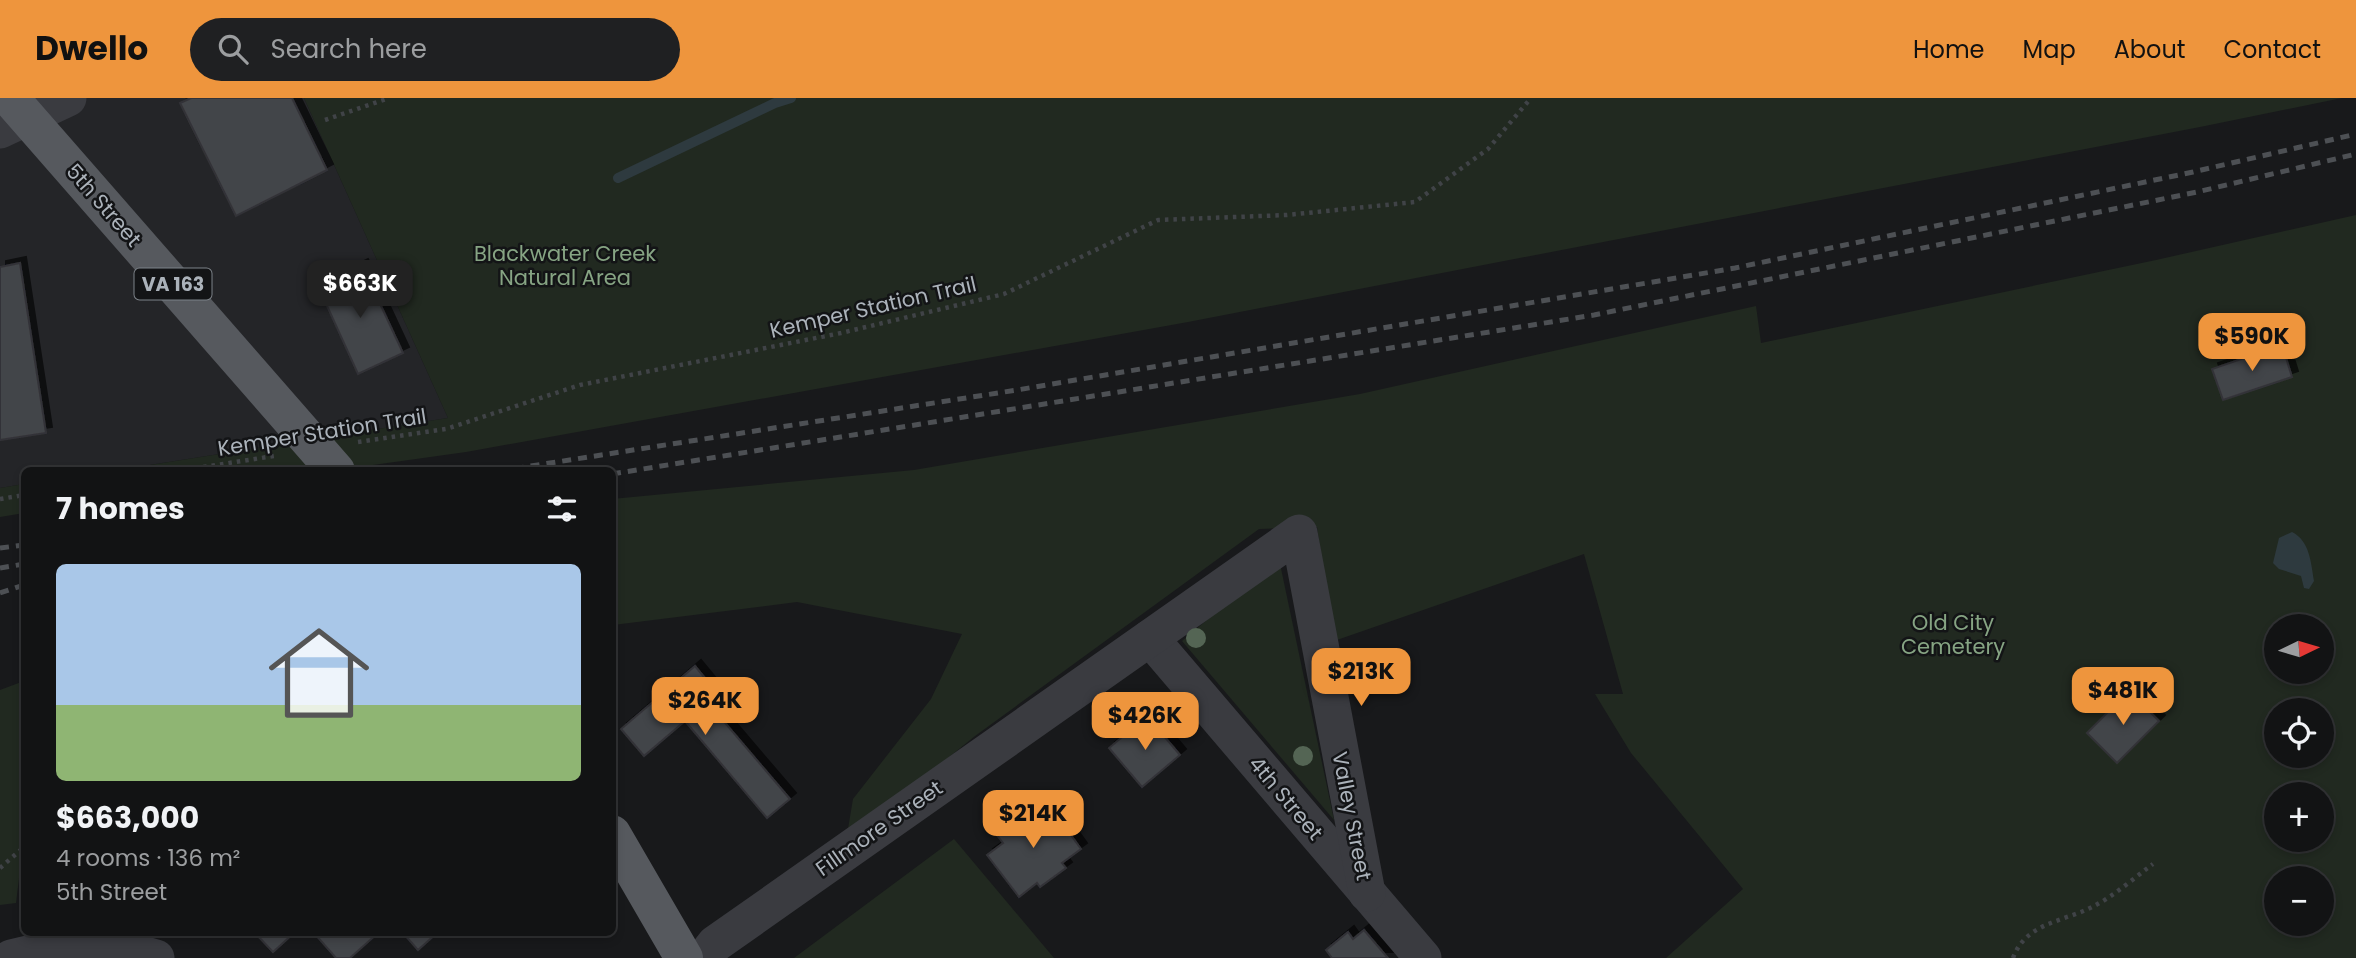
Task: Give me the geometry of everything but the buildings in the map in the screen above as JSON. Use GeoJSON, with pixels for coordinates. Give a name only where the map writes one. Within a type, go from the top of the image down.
{"type":"FeatureCollection","features":[{"type":"Feature","properties":{"kind":"main road","name":"5th Street"},"geometry":{"type":"LineString","coordinates":[[10,98],[344,457]]}},
{"type":"Feature","properties":{"kind":"main road"},"geometry":{"type":"LineString","coordinates":[[616,841],[684,958]]}},
{"type":"Feature","properties":{"kind":"street"},"geometry":{"type":"LineString","coordinates":[[0,130],[68,98]]}},
{"type":"Feature","properties":{"kind":"street","name":"Fillmore Street"},"geometry":{"type":"LineString","coordinates":[[704,958],[715,944],[1299,533]]}},
{"type":"Feature","properties":{"kind":"street","name":"Valley Street"},"geometry":{"type":"LineString","coordinates":[[1299,533],[1367,893]]}},
{"type":"Feature","properties":{"kind":"street","name":"4th Street"},"geometry":{"type":"LineString","coordinates":[[1150,638],[1423,958]]}},
{"type":"Feature","properties":{"kind":"street"},"geometry":{"type":"LineString","coordinates":[[11,958],[69,944],[121,948],[156,958]]}},
{"type":"Feature","properties":{"kind":"path"},"geometry":{"type":"LineString","coordinates":[[325,120],[389,98]]}},
{"type":"Feature","properties":{"kind":"path","name":"Kemper Station Trail"},"geometry":{"type":"LineString","coordinates":[[344,457],[446,429],[580,384],[841,332],[1004,294],[1158,220],[1287,215],[1415,202],[1488,149],[1531,98]]}},
{"type":"Feature","properties":{"kind":"path","name":"Kemper Station Trail"},"geometry":{"type":"LineString","coordinates":[[203,467],[285,454]]}},
{"type":"Feature","properties":{"kind":"path"},"geometry":{"type":"LineString","coordinates":[[0,499],[21,496]]}},
{"type":"Feature","properties":{"kind":"path"},"geometry":{"type":"LineString","coordinates":[[0,868],[21,850]]}},
{"type":"Feature","properties":{"kind":"path"},"geometry":{"type":"LineString","coordinates":[[2013,958],[2016,949],[2038,926],[2094,906],[2152,864]]}},
{"type":"Feature","properties":{"kind":"shaded area"},"geometry":{"type":"Polygon","coordinates":[[[0,98],[304,98],[448,418],[137,467],[21,467],[21,484],[0,488],[0,98]]]}},
{"type":"Feature","properties":{"kind":"shaded area"},"geometry":{"type":"Polygon","coordinates":[[[2292,532],[2303,541],[2309,553],[2314,581],[2309,589],[2304,588],[2301,576],[2279,569],[2273,563],[2279,538],[2292,532]]]}},
{"type":"Feature","properties":{"kind":"green space","name":"Blackwater Creek Natural Area"},"geometry":{"type":"Polygon","coordinates":[[[304,98],[2342,98],[1188,322],[466,452],[359,467],[137,467],[448,418],[304,98]]]}},
{"type":"Feature","properties":{"kind":"green space","name":"Old City Cemetery"},"geometry":{"type":"Polygon","coordinates":[[[2356,215],[2356,958],[1666,958],[1743,889],[1631,753],[1595,694],[1623,694],[1584,554],[1334,641],[1317,527],[1259,529],[975,736],[846,841],[853,799],[931,699],[962,634],[797,602],[616,625],[616,499],[914,470],[1360,394],[1756,306],[1761,343],[2356,215]]]}},
{"type":"Feature","properties":{"kind":"green space"},"geometry":{"type":"Polygon","coordinates":[[[21,484],[21,514],[0,517],[0,488],[21,484]]]}},
{"type":"Feature","properties":{"kind":"green space"},"geometry":{"type":"Polygon","coordinates":[[[1279,559],[1334,820],[1182,641],[1279,559]]]}},
{"type":"Feature","properties":{"kind":"green space"},"geometry":{"type":"Polygon","coordinates":[[[21,682],[21,862],[16,903],[0,905],[0,690],[21,682]]]}},
{"type":"Feature","properties":{"kind":"green space"},"geometry":{"type":"Polygon","coordinates":[[[954,839],[1054,958],[794,958],[954,839]]]}},
{"type":"Feature","properties":{"kind":"waterway"},"geometry":{"type":"LineString","coordinates":[[618,178],[775,103],[791,98]]}},
{"type":"Feature","properties":{"kind":"railway"},"geometry":{"type":"LineString","coordinates":[[525,467],[1017,390],[1735,268],[2193,172],[2356,134]]}},
{"type":"Feature","properties":{"kind":"railway"},"geometry":{"type":"LineString","coordinates":[[616,473],[1594,315],[2197,192],[2356,154]]}},
{"type":"Feature","properties":{"kind":"railway"},"geometry":{"type":"LineString","coordinates":[[0,548],[21,545]]}},
{"type":"Feature","properties":{"kind":"railway"},"geometry":{"type":"LineString","coordinates":[[0,568],[21,564]]}},
{"type":"Feature","properties":{"kind":"railway"},"geometry":{"type":"LineString","coordinates":[[0,593],[21,586]]}}]}
